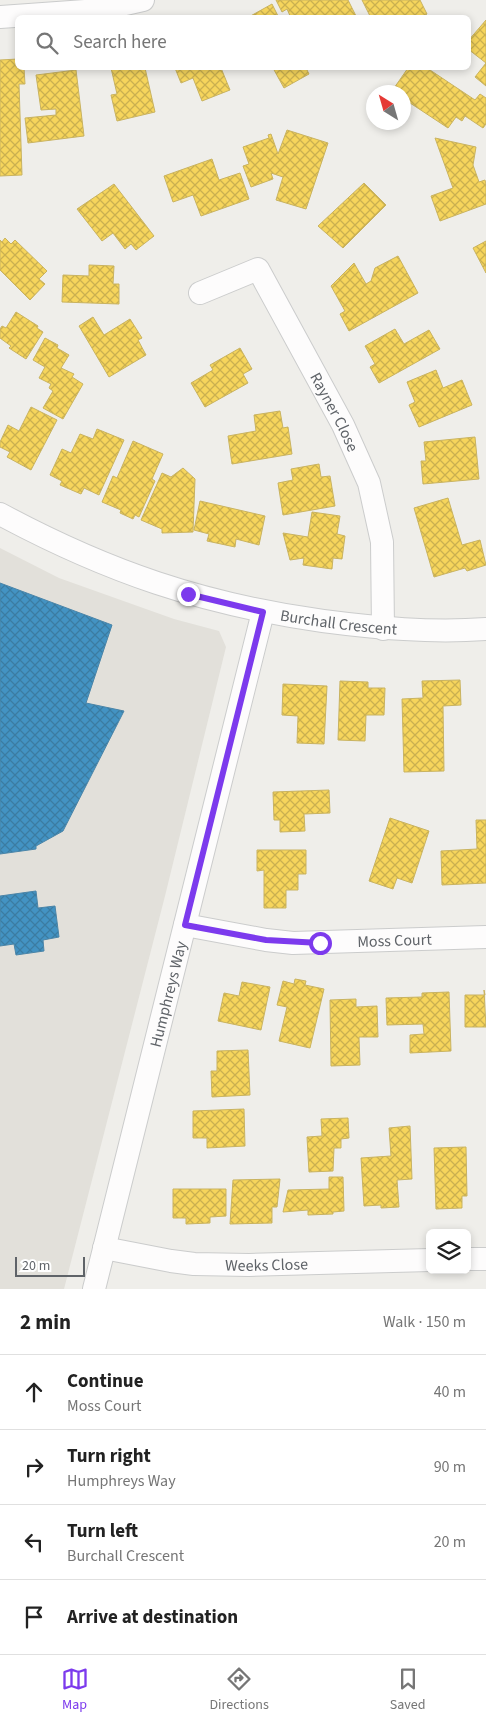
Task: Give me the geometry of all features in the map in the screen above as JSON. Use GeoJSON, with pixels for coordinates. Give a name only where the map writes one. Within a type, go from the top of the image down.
{"type":"FeatureCollection","features":[{"type":"Feature","properties":{"kind":"street"},"geometry":{"type":"LineString","coordinates":[[30,15],[90,11],[143,0]]}},
{"type":"Feature","properties":{"kind":"street"},"geometry":{"type":"LineString","coordinates":[[0,17],[15,16]]}},
{"type":"Feature","properties":{"kind":"street","name":"Rayner Close"},"geometry":{"type":"LineString","coordinates":[[200,293],[258,269],[344,425],[369,483],[382,542],[383,629]]}},
{"type":"Feature","properties":{"kind":"street","name":"Burchall Crescent"},"geometry":{"type":"LineString","coordinates":[[0,514],[98,563],[188,594],[263,612],[383,629],[486,629]]}},
{"type":"Feature","properties":{"kind":"street","name":"Humphreys Way"},"geometry":{"type":"LineString","coordinates":[[94,1289],[263,612]]}},
{"type":"Feature","properties":{"kind":"street","name":"Moss Court"},"geometry":{"type":"LineString","coordinates":[[185,925],[293,943],[486,937]]}},
{"type":"Feature","properties":{"kind":"street","name":"Weeks Close"},"geometry":{"type":"LineString","coordinates":[[104,1248],[171,1262],[194,1264],[249,1265],[426,1260]]}},
{"type":"Feature","properties":{"kind":"street"},"geometry":{"type":"LineString","coordinates":[[471,1259],[486,1259]]}},
{"type":"Feature","properties":{"kind":"shaded area"},"geometry":{"type":"Polygon","coordinates":[[[0,548],[59,578],[174,619],[219,631],[226,647],[165,896],[64,1289],[0,1289],[0,548]]]}},
{"type":"Feature","properties":{"kind":"building: Homes"},"geometry":{"type":"Polygon","coordinates":[[[276,0],[348,0],[356,15],[290,15],[287,9],[282,12],[276,0]]]}},
{"type":"Feature","properties":{"kind":"building: Homes"},"geometry":{"type":"Polygon","coordinates":[[[362,0],[420,0],[427,14],[426,15],[370,15],[362,0]]]}},
{"type":"Feature","properties":{"kind":"building: Homes"},"geometry":{"type":"Polygon","coordinates":[[[272,4],[278,15],[252,15],[272,4]]]}},
{"type":"Feature","properties":{"kind":"building: Homes"},"geometry":{"type":"Polygon","coordinates":[[[486,20],[486,63],[471,51],[471,38],[486,20]]]}},
{"type":"Feature","properties":{"kind":"building: Homes"},"geometry":{"type":"Polygon","coordinates":[[[15,59],[15,70],[24,70],[25,84],[19,84],[22,175],[0,176],[0,60],[15,59]]]}},
{"type":"Feature","properties":{"kind":"building: Homes"},"geometry":{"type":"Polygon","coordinates":[[[486,63],[486,86],[475,77],[486,63]]]}},
{"type":"Feature","properties":{"kind":"building: Homes"},"geometry":{"type":"Polygon","coordinates":[[[76,70],[84,136],[28,143],[25,118],[56,115],[56,109],[41,110],[36,75],[76,70]]]}},
{"type":"Feature","properties":{"kind":"building: Homes"},"geometry":{"type":"Polygon","coordinates":[[[111,70],[145,70],[155,112],[117,121],[111,95],[117,94],[111,70]]]}},
{"type":"Feature","properties":{"kind":"building: Homes"},"geometry":{"type":"Polygon","coordinates":[[[176,70],[222,70],[230,90],[202,101],[193,78],[181,83],[176,70]]]}},
{"type":"Feature","properties":{"kind":"building: Homes"},"geometry":{"type":"Polygon","coordinates":[[[274,70],[307,70],[309,74],[284,88],[274,70]]]}},
{"type":"Feature","properties":{"kind":"building: Homes"},"geometry":{"type":"Polygon","coordinates":[[[407,70],[430,70],[475,100],[480,94],[486,98],[486,124],[483,128],[465,116],[462,121],[456,117],[448,128],[411,104],[411,85],[396,85],[407,70]]]}},
{"type":"Feature","properties":{"kind":"building: Homes"},"geometry":{"type":"Polygon","coordinates":[[[287,130],[328,143],[306,209],[276,200],[283,177],[271,173],[273,179],[251,187],[243,166],[249,164],[243,147],[269,138],[268,135],[271,134],[278,154],[287,130]]]}},
{"type":"Feature","properties":{"kind":"building: Homes"},"geometry":{"type":"Polygon","coordinates":[[[435,138],[476,147],[473,165],[479,182],[485,180],[486,204],[440,221],[431,196],[453,188],[435,138]]]}},
{"type":"Feature","properties":{"kind":"building: Homes"},"geometry":{"type":"Polygon","coordinates":[[[212,159],[219,180],[240,173],[249,199],[201,216],[193,195],[173,202],[164,176],[212,159]]]}},
{"type":"Feature","properties":{"kind":"building: Homes"},"geometry":{"type":"Polygon","coordinates":[[[364,183],[386,205],[343,248],[318,226],[364,183]]]}},
{"type":"Feature","properties":{"kind":"building: Homes"},"geometry":{"type":"Polygon","coordinates":[[[114,184],[154,236],[136,250],[131,244],[125,249],[113,233],[102,241],[77,209],[114,184]]]}},
{"type":"Feature","properties":{"kind":"building: Homes"},"geometry":{"type":"Polygon","coordinates":[[[5,238],[11,244],[15,240],[47,271],[39,279],[45,284],[30,300],[0,270],[0,240],[2,242],[5,238]]]}},
{"type":"Feature","properties":{"kind":"building: Homes"},"geometry":{"type":"Polygon","coordinates":[[[486,241],[486,273],[473,248],[486,241]]]}},
{"type":"Feature","properties":{"kind":"building: Homes"},"geometry":{"type":"Polygon","coordinates":[[[398,256],[418,293],[349,331],[340,314],[345,311],[331,286],[354,263],[366,284],[371,281],[375,268],[398,256]]]}},
{"type":"Feature","properties":{"kind":"building: Homes"},"geometry":{"type":"Polygon","coordinates":[[[89,265],[114,266],[113,284],[119,284],[119,304],[62,302],[63,275],[89,276],[89,265]]]}},
{"type":"Feature","properties":{"kind":"building: Homes"},"geometry":{"type":"Polygon","coordinates":[[[16,312],[38,326],[37,328],[43,332],[26,359],[9,348],[11,346],[0,338],[0,329],[2,326],[6,328],[16,312]]]}},
{"type":"Feature","properties":{"kind":"building: Homes"},"geometry":{"type":"Polygon","coordinates":[[[93,317],[104,335],[130,319],[142,338],[138,340],[146,355],[109,377],[79,326],[93,317]]]}},
{"type":"Feature","properties":{"kind":"building: Homes"},"geometry":{"type":"Polygon","coordinates":[[[395,329],[404,344],[429,330],[440,349],[379,383],[370,367],[375,364],[365,346],[395,329]]]}},
{"type":"Feature","properties":{"kind":"building: Homes"},"geometry":{"type":"Polygon","coordinates":[[[45,338],[58,345],[57,348],[69,355],[61,368],[74,374],[72,377],[83,384],[63,419],[43,408],[53,391],[49,388],[51,384],[39,378],[45,367],[33,360],[45,338]]]}},
{"type":"Feature","properties":{"kind":"building: Homes"},"geometry":{"type":"Polygon","coordinates":[[[240,348],[252,369],[243,374],[248,383],[205,407],[191,383],[213,370],[210,365],[240,348]]]}},
{"type":"Feature","properties":{"kind":"building: Homes"},"geometry":{"type":"Polygon","coordinates":[[[436,370],[443,388],[462,380],[472,405],[419,427],[409,405],[415,402],[407,382],[436,370]]]}},
{"type":"Feature","properties":{"kind":"building: Homes"},"geometry":{"type":"Polygon","coordinates":[[[31,407],[57,420],[31,470],[7,457],[10,452],[0,447],[0,442],[8,425],[19,431],[31,407]]]}},
{"type":"Feature","properties":{"kind":"building: Homes"},"geometry":{"type":"Polygon","coordinates":[[[280,411],[283,428],[288,427],[292,454],[232,464],[228,436],[256,431],[254,415],[280,411]]]}},
{"type":"Feature","properties":{"kind":"building: Homes"},"geometry":{"type":"Polygon","coordinates":[[[97,429],[124,440],[99,495],[84,488],[81,494],[60,485],[62,481],[50,475],[62,449],[71,453],[80,434],[93,439],[97,429]]]}},
{"type":"Feature","properties":{"kind":"building: Homes"},"geometry":{"type":"Polygon","coordinates":[[[475,437],[479,479],[423,484],[421,461],[426,461],[424,442],[475,437]]]}},
{"type":"Feature","properties":{"kind":"building: Homes"},"geometry":{"type":"Polygon","coordinates":[[[133,441],[163,454],[152,479],[155,481],[139,517],[135,515],[133,519],[120,513],[121,510],[102,502],[113,476],[117,478],[133,441]]]}},
{"type":"Feature","properties":{"kind":"building: Homes"},"geometry":{"type":"Polygon","coordinates":[[[319,464],[321,477],[330,476],[335,506],[283,515],[278,483],[293,480],[291,469],[319,464]]]}},
{"type":"Feature","properties":{"kind":"building: Homes"},"geometry":{"type":"Polygon","coordinates":[[[183,468],[195,479],[193,532],[162,533],[162,529],[141,520],[162,473],[171,477],[183,468]]]}},
{"type":"Feature","properties":{"kind":"building: Homes"},"geometry":{"type":"Polygon","coordinates":[[[448,498],[462,545],[480,540],[486,565],[467,571],[465,568],[434,577],[414,508],[448,498]]]}},
{"type":"Feature","properties":{"kind":"building: Homes"},"geometry":{"type":"Polygon","coordinates":[[[200,501],[265,516],[259,545],[236,539],[235,547],[207,541],[209,534],[194,530],[200,501]]]}},
{"type":"Feature","properties":{"kind":"building: Homes"},"geometry":{"type":"Polygon","coordinates":[[[312,512],[340,516],[337,534],[345,536],[342,559],[333,558],[332,569],[303,565],[304,558],[290,560],[283,533],[308,537],[312,512]]]}},
{"type":"Feature","properties":{"kind":"building: Homes"},"geometry":{"type":"Polygon","coordinates":[[[460,680],[461,705],[443,706],[444,771],[404,772],[402,699],[423,698],[422,681],[460,680]]]}},
{"type":"Feature","properties":{"kind":"building: Homes"},"geometry":{"type":"Polygon","coordinates":[[[340,681],[368,682],[368,688],[385,688],[384,715],[366,715],[365,741],[338,740],[340,681]]]}},
{"type":"Feature","properties":{"kind":"building: Homes"},"geometry":{"type":"Polygon","coordinates":[[[283,684],[327,686],[324,744],[297,743],[298,716],[282,715],[283,684]]]}},
{"type":"Feature","properties":{"kind":"building: Homes"},"geometry":{"type":"Polygon","coordinates":[[[329,790],[330,813],[304,814],[305,831],[280,832],[280,820],[274,820],[273,792],[329,790]]]}},
{"type":"Feature","properties":{"kind":"building: Homes"},"geometry":{"type":"Polygon","coordinates":[[[390,818],[429,831],[412,883],[397,878],[393,889],[369,881],[390,818]]]}},
{"type":"Feature","properties":{"kind":"building: Homes"},"geometry":{"type":"Polygon","coordinates":[[[476,820],[486,820],[486,883],[442,885],[441,851],[477,849],[476,820]]]}},
{"type":"Feature","properties":{"kind":"building: Homes"},"geometry":{"type":"Polygon","coordinates":[[[257,850],[306,850],[306,874],[298,874],[298,890],[286,890],[286,908],[264,908],[264,870],[257,871],[257,850]]]}},
{"type":"Feature","properties":{"kind":"building: Homes"},"geometry":{"type":"Polygon","coordinates":[[[295,979],[306,981],[305,985],[324,989],[310,1048],[279,1041],[287,1007],[277,1005],[283,981],[294,984],[295,979]]]}},
{"type":"Feature","properties":{"kind":"building: Homes"},"geometry":{"type":"Polygon","coordinates":[[[242,982],[270,987],[261,1030],[218,1021],[224,993],[239,996],[242,982]]]}},
{"type":"Feature","properties":{"kind":"building: Homes"},"geometry":{"type":"Polygon","coordinates":[[[449,992],[451,1051],[410,1053],[410,1035],[424,1034],[423,1024],[387,1025],[386,998],[422,997],[422,993],[449,992]]]}},
{"type":"Feature","properties":{"kind":"building: Homes"},"geometry":{"type":"Polygon","coordinates":[[[465,995],[484,995],[486,1027],[465,1027],[465,995]]]}},
{"type":"Feature","properties":{"kind":"building: Homes"},"geometry":{"type":"Polygon","coordinates":[[[356,999],[356,1007],[377,1006],[378,1037],[359,1037],[360,1065],[331,1066],[330,1000],[356,999]]]}},
{"type":"Feature","properties":{"kind":"building: Homes"},"geometry":{"type":"Polygon","coordinates":[[[248,1050],[250,1095],[212,1097],[211,1071],[217,1071],[217,1051],[248,1050]]]}},
{"type":"Feature","properties":{"kind":"building: Homes"},"geometry":{"type":"Polygon","coordinates":[[[244,1109],[245,1146],[207,1148],[207,1138],[193,1138],[193,1111],[244,1109]]]}},
{"type":"Feature","properties":{"kind":"building: Homes"},"geometry":{"type":"Polygon","coordinates":[[[348,1118],[349,1138],[341,1139],[341,1148],[334,1148],[333,1171],[309,1172],[307,1137],[322,1136],[321,1119],[348,1118]]]}},
{"type":"Feature","properties":{"kind":"building: Homes"},"geometry":{"type":"Polygon","coordinates":[[[410,1126],[412,1179],[397,1180],[399,1207],[381,1208],[381,1205],[364,1206],[361,1158],[391,1156],[389,1128],[410,1126]]]}},
{"type":"Feature","properties":{"kind":"building: Homes"},"geometry":{"type":"Polygon","coordinates":[[[466,1147],[467,1196],[462,1196],[462,1208],[436,1209],[434,1148],[466,1147]]]}},
{"type":"Feature","properties":{"kind":"building: Homes"},"geometry":{"type":"Polygon","coordinates":[[[329,1177],[343,1177],[344,1211],[333,1212],[333,1214],[308,1215],[308,1210],[283,1212],[288,1190],[329,1189],[329,1177]]]}},
{"type":"Feature","properties":{"kind":"building: Homes"},"geometry":{"type":"Polygon","coordinates":[[[280,1179],[277,1207],[272,1207],[272,1223],[230,1224],[233,1180],[280,1179]]]}},
{"type":"Feature","properties":{"kind":"building: Homes"},"geometry":{"type":"Polygon","coordinates":[[[173,1189],[226,1189],[226,1216],[210,1217],[210,1223],[186,1224],[186,1218],[173,1218],[173,1189]]]}},
{"type":"Feature","properties":{"kind":"building: Schools"},"geometry":{"type":"Polygon","coordinates":[[[0,583],[112,625],[86,703],[124,711],[63,831],[36,846],[36,849],[0,854],[0,583]]]}},
{"type":"Feature","properties":{"kind":"building: Schools"},"geometry":{"type":"Polygon","coordinates":[[[36,891],[38,908],[55,906],[59,937],[43,940],[44,951],[16,955],[14,944],[0,946],[0,896],[36,891]]]}},
{"type":"Feature","properties":{"kind":"route"},"geometry":{"type":"LineString","coordinates":[[188,594],[263,612],[185,925],[266,940],[320,943]]}}]}
